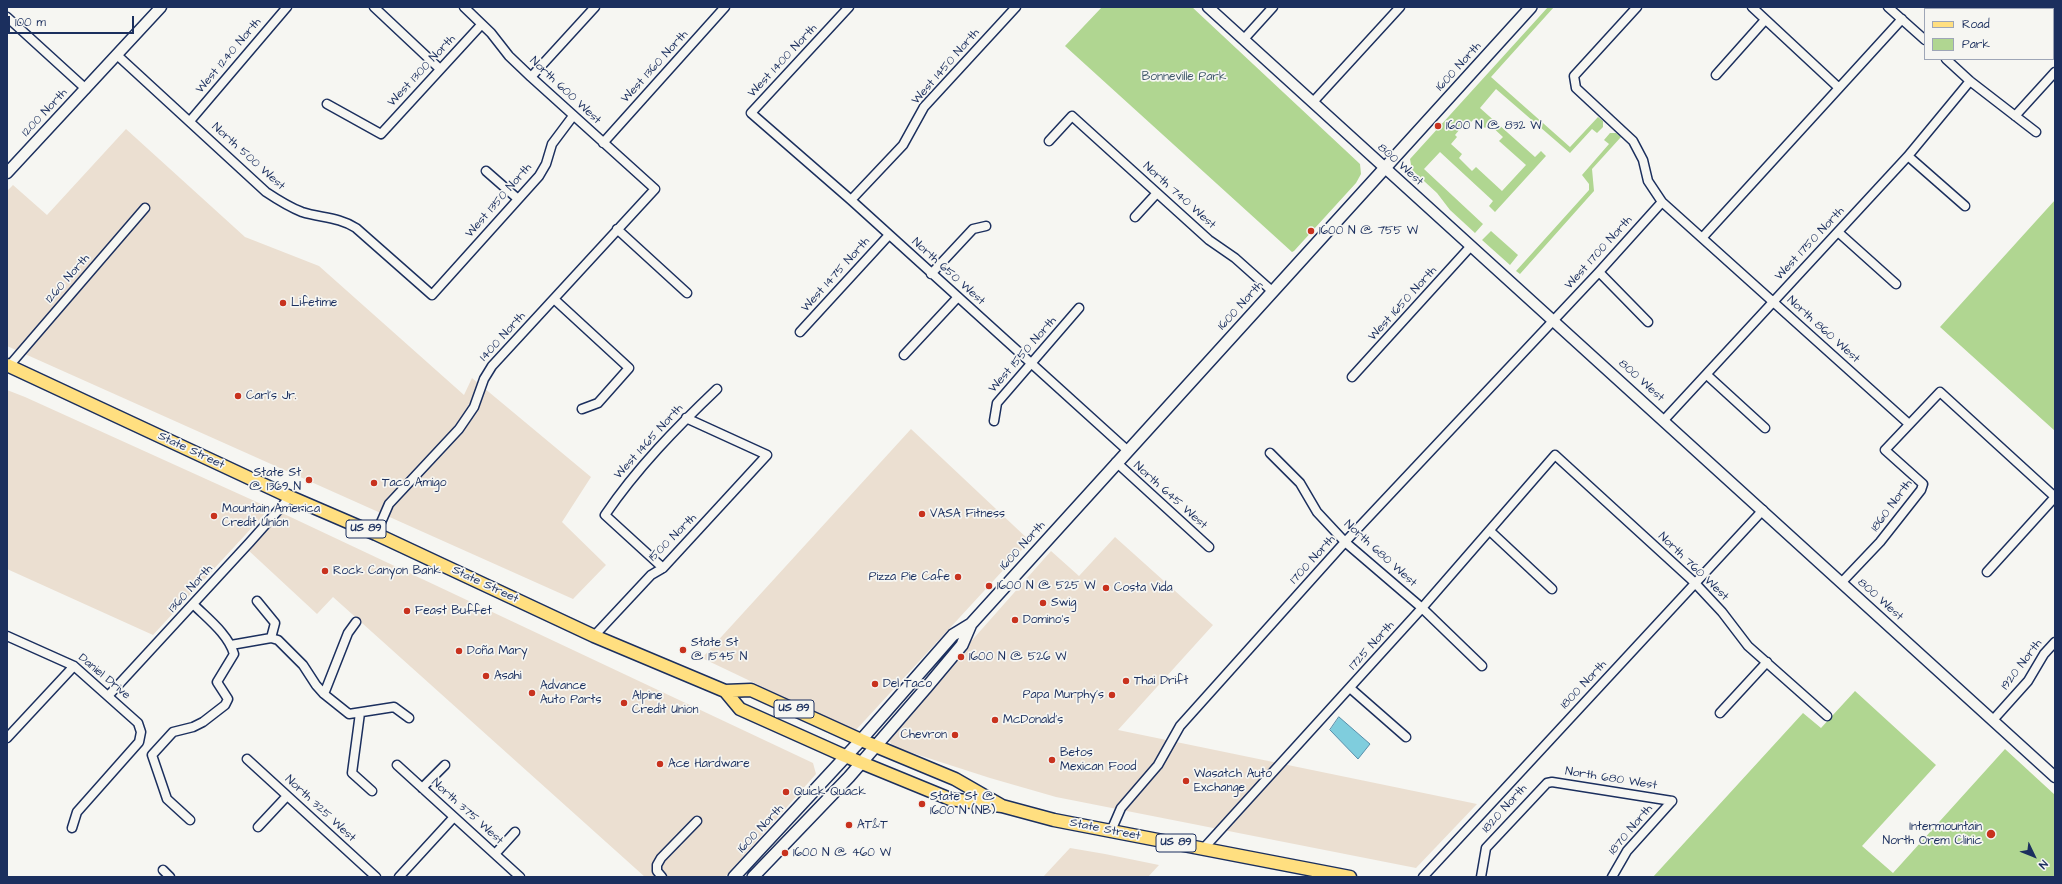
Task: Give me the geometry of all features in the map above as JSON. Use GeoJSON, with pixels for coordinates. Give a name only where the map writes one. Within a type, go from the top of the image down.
{"type":"FeatureCollection","features":[{"type":"Feature","properties":{"kind":"main road","name":"1600 North"},"geometry":{"type":"LineString","coordinates":[[734,877],[861,740],[953,635],[971,624],[1116,462],[1531,7]]}},
{"type":"Feature","properties":{"kind":"main road","name":"State Street"},"geometry":{"type":"LineString","coordinates":[[8,366],[290,497],[376,534],[594,636],[725,691],[751,690],[861,740],[955,779],[1002,806]]}},
{"type":"Feature","properties":{"kind":"main road","name":"1600 North"},"geometry":{"type":"LineString","coordinates":[[753,877],[875,746],[962,645],[971,624]]}},
{"type":"Feature","properties":{"kind":"main road","name":"State Street"},"geometry":{"type":"LineString","coordinates":[[725,691],[740,709],[860,763],[950,800],[1002,806],[1054,820],[1350,877]]}},
{"type":"Feature","properties":{"kind":"street","name":"1200 North"},"geometry":{"type":"LineString","coordinates":[[8,171],[161,7]]}},
{"type":"Feature","properties":{"kind":"street","name":"West 1240 North"},"geometry":{"type":"LineString","coordinates":[[190,121],[287,7]]}},
{"type":"Feature","properties":{"kind":"street"},"geometry":{"type":"LineString","coordinates":[[374,7],[440,69]]}},
{"type":"Feature","properties":{"kind":"street","name":"North 600 West"},"geometry":{"type":"LineString","coordinates":[[464,7],[531,77],[654,189]]}},
{"type":"Feature","properties":{"kind":"street"},"geometry":{"type":"LineString","coordinates":[[531,77],[596,7]]}},
{"type":"Feature","properties":{"kind":"street","name":"West 1360 North"},"geometry":{"type":"LineString","coordinates":[[603,143],[725,7]]}},
{"type":"Feature","properties":{"kind":"street","name":"West 1400 North"},"geometry":{"type":"LineString","coordinates":[[751,113],[849,7]]}},
{"type":"Feature","properties":{"kind":"street","name":"West 1450 North"},"geometry":{"type":"LineString","coordinates":[[851,200],[903,145],[924,107],[1016,7]]}},
{"type":"Feature","properties":{"kind":"street","name":"800 West"},"geometry":{"type":"LineString","coordinates":[[1208,7],[2055,777]]}},
{"type":"Feature","properties":{"kind":"street"},"geometry":{"type":"LineString","coordinates":[[1244,39],[1273,7]]}},
{"type":"Feature","properties":{"kind":"street"},"geometry":{"type":"LineString","coordinates":[[1313,102],[1400,7]]}},
{"type":"Feature","properties":{"kind":"street","name":"North 860 West"},"geometry":{"type":"LineString","coordinates":[[1637,7],[1574,76],[1576,88],[1633,141],[1643,160],[1648,181],[1662,202],[1910,424]]}},
{"type":"Feature","properties":{"kind":"street"},"geometry":{"type":"LineString","coordinates":[[1752,7],[1839,88]]}},
{"type":"Feature","properties":{"kind":"street"},"geometry":{"type":"LineString","coordinates":[[1888,7],[1924,39]]}},
{"type":"Feature","properties":{"kind":"street"},"geometry":{"type":"LineString","coordinates":[[7,16],[86,89]]}},
{"type":"Feature","properties":{"kind":"street"},"geometry":{"type":"LineString","coordinates":[[1716,75],[1765,20]]}},
{"type":"Feature","properties":{"kind":"street"},"geometry":{"type":"LineString","coordinates":[[1702,238],[1902,20]]}},
{"type":"Feature","properties":{"kind":"street","name":"West 1300 North"},"geometry":{"type":"LineString","coordinates":[[327,104],[381,134],[481,25]]}},
{"type":"Feature","properties":{"kind":"street","name":"North 500 West"},"geometry":{"type":"LineString","coordinates":[[117,55],[266,192],[302,212],[345,221],[356,228],[432,295]]}},
{"type":"Feature","properties":{"kind":"street"},"geometry":{"type":"LineString","coordinates":[[1947,60],[1970,81],[2036,132]]}},
{"type":"Feature","properties":{"kind":"street"},"geometry":{"type":"LineString","coordinates":[[2015,116],[2055,72]]}},
{"type":"Feature","properties":{"kind":"street","name":"West 1750 North"},"geometry":{"type":"LineString","coordinates":[[1664,420],[1908,156],[1970,81]]}},
{"type":"Feature","properties":{"kind":"street","name":"North 650 West"},"geometry":{"type":"LineString","coordinates":[[751,113],[851,200],[1127,450]]}},
{"type":"Feature","properties":{"kind":"street","name":"West 1350 North"},"geometry":{"type":"LineString","coordinates":[[432,295],[539,176],[546,164],[552,144],[573,116]]}},
{"type":"Feature","properties":{"kind":"street","name":"North 740 West"},"geometry":{"type":"LineString","coordinates":[[1049,141],[1072,116],[1209,240],[1235,258],[1272,291]]}},
{"type":"Feature","properties":{"kind":"street"},"geometry":{"type":"LineString","coordinates":[[1908,156],[1965,206]]}},
{"type":"Feature","properties":{"kind":"street"},"geometry":{"type":"LineString","coordinates":[[486,171],[518,200]]}},
{"type":"Feature","properties":{"kind":"street","name":"1400 North"},"geometry":{"type":"LineString","coordinates":[[376,534],[389,504],[460,429],[474,407],[484,379],[492,366],[654,189]]}},
{"type":"Feature","properties":{"kind":"street"},"geometry":{"type":"LineString","coordinates":[[1135,217],[1157,193]]}},
{"type":"Feature","properties":{"kind":"street","name":"West 1700 North"},"geometry":{"type":"LineString","coordinates":[[1553,320],[1599,272],[1662,202]]}},
{"type":"Feature","properties":{"kind":"street","name":"1260 North"},"geometry":{"type":"LineString","coordinates":[[8,366],[145,208]]}},
{"type":"Feature","properties":{"kind":"street"},"geometry":{"type":"LineString","coordinates":[[931,274],[973,229],[986,226]]}},
{"type":"Feature","properties":{"kind":"street"},"geometry":{"type":"LineString","coordinates":[[617,230],[687,293]]}},
{"type":"Feature","properties":{"kind":"street"},"geometry":{"type":"LineString","coordinates":[[1838,232],[1896,284]]}},
{"type":"Feature","properties":{"kind":"street","name":"West 1475 North"},"geometry":{"type":"LineString","coordinates":[[800,332],[889,235]]}},
{"type":"Feature","properties":{"kind":"street","name":"West 1650 North"},"geometry":{"type":"LineString","coordinates":[[1352,377],[1471,246]]}},
{"type":"Feature","properties":{"kind":"street"},"geometry":{"type":"LineString","coordinates":[[1599,272],[1648,322]]}},
{"type":"Feature","properties":{"kind":"street"},"geometry":{"type":"LineString","coordinates":[[904,355],[958,297]]}},
{"type":"Feature","properties":{"kind":"street"},"geometry":{"type":"LineString","coordinates":[[554,299],[629,368],[598,403],[582,408]]}},
{"type":"Feature","properties":{"kind":"street","name":"West 1550 North"},"geometry":{"type":"LineString","coordinates":[[994,421],[997,403],[1022,376],[1030,363],[1078,308]]}},
{"type":"Feature","properties":{"kind":"street","name":"1700 North"},"geometry":{"type":"LineString","coordinates":[[1110,831],[1121,808],[1158,765],[1180,726],[1345,542],[1553,320]]}},
{"type":"Feature","properties":{"kind":"street"},"geometry":{"type":"LineString","coordinates":[[1707,374],[1765,428]]}},
{"type":"Feature","properties":{"kind":"street","name":"West 1465 North"},"geometry":{"type":"LineString","coordinates":[[663,568],[605,515],[626,483],[686,418],[716,389]]}},
{"type":"Feature","properties":{"kind":"street","name":"1860 North"},"geometry":{"type":"LineString","coordinates":[[1842,582],[1880,542],[1921,490],[1923,484],[1885,450],[1940,392],[2055,497]]}},
{"type":"Feature","properties":{"kind":"street","name":"1500 North"},"geometry":{"type":"LineString","coordinates":[[594,636],[651,575],[663,568],[767,455],[686,418]]}},
{"type":"Feature","properties":{"kind":"street","name":"North 680 West"},"geometry":{"type":"LineString","coordinates":[[1270,453],[1300,483],[1317,512],[1345,542],[1422,608],[1482,666]]}},
{"type":"Feature","properties":{"kind":"street","name":"1725 North"},"geometry":{"type":"LineString","coordinates":[[1203,849],[1422,608],[1555,455]]}},
{"type":"Feature","properties":{"kind":"street","name":"North 760 West"},"geometry":{"type":"LineString","coordinates":[[1555,455],[1694,582],[1722,612],[1748,646],[1827,716]]}},
{"type":"Feature","properties":{"kind":"street","name":"North 645 West"},"geometry":{"type":"LineString","coordinates":[[1116,462],[1209,547]]}},
{"type":"Feature","properties":{"kind":"street","name":"1360 North"},"geometry":{"type":"LineString","coordinates":[[108,695],[290,497]]}},
{"type":"Feature","properties":{"kind":"street"},"geometry":{"type":"LineString","coordinates":[[1987,572],[2055,497]]}},
{"type":"Feature","properties":{"kind":"street","name":"1800 North"},"geometry":{"type":"LineString","coordinates":[[1423,877],[1762,510]]}},
{"type":"Feature","properties":{"kind":"street"},"geometry":{"type":"LineString","coordinates":[[1490,531],[1552,589]]}},
{"type":"Feature","properties":{"kind":"street"},"geometry":{"type":"LineString","coordinates":[[257,601],[275,624],[271,638]]}},
{"type":"Feature","properties":{"kind":"street"},"geometry":{"type":"LineString","coordinates":[[190,820],[166,799],[152,755],[173,732],[193,727],[225,705],[228,699],[217,682],[234,654],[231,645],[193,604]]}},
{"type":"Feature","properties":{"kind":"street"},"geometry":{"type":"LineString","coordinates":[[324,694],[348,633],[356,622]]}},
{"type":"Feature","properties":{"kind":"street","name":"Daniel Drive"},"geometry":{"type":"LineString","coordinates":[[7,636],[74,666],[138,723],[141,732],[139,742],[77,812],[72,828]]}},
{"type":"Feature","properties":{"kind":"street"},"geometry":{"type":"LineString","coordinates":[[231,645],[271,638],[278,640],[303,664],[316,685],[324,694],[349,714],[394,707],[409,718]]}},
{"type":"Feature","properties":{"kind":"street","name":"1920 North"},"geometry":{"type":"LineString","coordinates":[[1993,720],[2028,681],[2044,654],[2055,642]]}},
{"type":"Feature","properties":{"kind":"street"},"geometry":{"type":"LineString","coordinates":[[1720,713],[1767,662]]}},
{"type":"Feature","properties":{"kind":"street"},"geometry":{"type":"LineString","coordinates":[[7,738],[74,666]]}},
{"type":"Feature","properties":{"kind":"street"},"geometry":{"type":"LineString","coordinates":[[1350,688],[1406,737]]}},
{"type":"Feature","properties":{"kind":"street"},"geometry":{"type":"LineString","coordinates":[[360,713],[352,773],[372,791]]}},
{"type":"Feature","properties":{"kind":"street","name":"North 325 West"},"geometry":{"type":"LineString","coordinates":[[247,759],[376,877]]}},
{"type":"Feature","properties":{"kind":"street","name":"North 375 West"},"geometry":{"type":"LineString","coordinates":[[397,765],[520,877]]}},
{"type":"Feature","properties":{"kind":"street"},"geometry":{"type":"LineString","coordinates":[[422,788],[444,765]]}},
{"type":"Feature","properties":{"kind":"street","name":"North 680 West"},"geometry":{"type":"LineString","coordinates":[[1547,784],[1552,782],[1672,801]]}},
{"type":"Feature","properties":{"kind":"street","name":"1820 North"},"geometry":{"type":"LineString","coordinates":[[1481,877],[1486,848],[1547,784]]}},
{"type":"Feature","properties":{"kind":"street"},"geometry":{"type":"LineString","coordinates":[[258,827],[287,796]]}},
{"type":"Feature","properties":{"kind":"street","name":"1870 North"},"geometry":{"type":"LineString","coordinates":[[1612,877],[1627,851],[1672,801]]}},
{"type":"Feature","properties":{"kind":"street"},"geometry":{"type":"LineString","coordinates":[[399,877],[454,817]]}},
{"type":"Feature","properties":{"kind":"street"},"geometry":{"type":"LineString","coordinates":[[662,877],[657,871],[658,861],[696,821]]}},
{"type":"Feature","properties":{"kind":"street"},"geometry":{"type":"LineString","coordinates":[[495,854],[515,832]]}},
{"type":"Feature","properties":{"kind":"street"},"geometry":{"type":"LineString","coordinates":[[162,870],[170,877]]}},
{"type":"Feature","properties":{"kind":"shaded area"},"geometry":{"type":"Polygon","coordinates":[[[126,129],[245,237],[319,266],[464,395],[472,378],[591,477],[562,522],[606,565],[573,599],[7,346],[7,191],[13,185],[47,215],[126,129]]]}},
{"type":"Feature","properties":{"kind":"shaded area"},"geometry":{"type":"Polygon","coordinates":[[[7,390],[270,508],[153,635],[7,569],[7,390]]]}},
{"type":"Feature","properties":{"kind":"shaded area"},"geometry":{"type":"Polygon","coordinates":[[[911,429],[1030,541],[855,731],[702,658],[911,429]]]}},
{"type":"Feature","properties":{"kind":"shaded area"},"geometry":{"type":"Polygon","coordinates":[[[282,513],[813,763],[816,774],[725,877],[645,877],[333,597],[317,614],[248,550],[282,513]]]}},
{"type":"Feature","properties":{"kind":"shaded area"},"geometry":{"type":"Polygon","coordinates":[[[1115,537],[1213,625],[1118,730],[1477,804],[1416,868],[1056,797],[990,778],[897,748],[891,744],[889,734],[1051,551],[1079,576],[1115,537]]]}},
{"type":"Feature","properties":{"kind":"shaded area"},"geometry":{"type":"Polygon","coordinates":[[[1070,848],[1159,865],[1148,877],[1043,877],[1070,848]]]}},
{"type":"Feature","properties":{"kind":"green space","name":"Bonneville Park"},"geometry":{"type":"Polygon","coordinates":[[[1102,7],[1192,7],[1360,164],[1361,174],[1356,183],[1294,251],[1292,252],[1065,46],[1102,7]]]}},
{"type":"Feature","properties":{"kind":"green space"},"geometry":{"type":"Polygon","coordinates":[[[1548,7],[1554,7],[1491,77],[1570,147],[1598,117],[1603,121],[1603,127],[1597,133],[1592,129],[1570,153],[1496,89],[1480,108],[1535,157],[1541,151],[1546,156],[1495,212],[1489,206],[1493,201],[1440,152],[1424,169],[1483,224],[1475,233],[1450,210],[1437,193],[1412,170],[1410,159],[1548,7]],[[1474,119],[1468,125],[1465,123],[1455,135],[1457,137],[1451,144],[1462,154],[1459,158],[1472,171],[1476,167],[1502,191],[1526,165],[1499,141],[1503,137],[1489,124],[1485,128],[1474,119]]]}},
{"type":"Feature","properties":{"kind":"green space"},"geometry":{"type":"Polygon","coordinates":[[[1610,133],[1616,133],[1621,137],[1592,169],[1594,191],[1520,274],[1516,271],[1589,190],[1589,184],[1582,175],[1609,144],[1604,140],[1610,133]]]}},
{"type":"Feature","properties":{"kind":"green space"},"geometry":{"type":"Polygon","coordinates":[[[2055,200],[2055,431],[1940,327],[2055,200]]]}},
{"type":"Feature","properties":{"kind":"green space"},"geometry":{"type":"Polygon","coordinates":[[[1491,231],[1518,255],[1510,265],[1482,240],[1491,231]]]}},
{"type":"Feature","properties":{"kind":"green space"},"geometry":{"type":"Polygon","coordinates":[[[1855,691],[1936,765],[1862,846],[1893,873],[2005,749],[2055,795],[2055,877],[1653,877],[1803,713],[1821,728],[1855,691]]]}},
{"type":"Feature","properties":{"kind":"water"},"geometry":{"type":"Polygon","coordinates":[[[1339,717],[1370,744],[1358,759],[1330,730],[1339,717]]]}},
{"type":"Feature","properties":{"kind":"place","name":"1600 N @ 832 W"},"geometry":{"type":"Point","coordinates":[1438,126]}},
{"type":"Feature","properties":{"kind":"place","name":"1600 N @ 755 W"},"geometry":{"type":"Point","coordinates":[1311,231]}},
{"type":"Feature","properties":{"kind":"place","name":"Lifetime"},"geometry":{"type":"Point","coordinates":[283,303]}},
{"type":"Feature","properties":{"kind":"place","name":"Carl's Jr."},"geometry":{"type":"Point","coordinates":[238,396]}},
{"type":"Feature","properties":{"kind":"place","name":"State St @ 1369 N"},"geometry":{"type":"Point","coordinates":[309,480]}},
{"type":"Feature","properties":{"kind":"place","name":"Taco Amigo"},"geometry":{"type":"Point","coordinates":[374,483]}},
{"type":"Feature","properties":{"kind":"place","name":"VASA Fitness"},"geometry":{"type":"Point","coordinates":[922,514]}},
{"type":"Feature","properties":{"kind":"place","name":"Mountain America Credit Union"},"geometry":{"type":"Point","coordinates":[214,516]}},
{"type":"Feature","properties":{"kind":"place","name":"Rock Canyon Bank"},"geometry":{"type":"Point","coordinates":[325,571]}},
{"type":"Feature","properties":{"kind":"place","name":"Pizza Pie Cafe"},"geometry":{"type":"Point","coordinates":[958,577]}},
{"type":"Feature","properties":{"kind":"place","name":"1600 N @ 525 W"},"geometry":{"type":"Point","coordinates":[989,586]}},
{"type":"Feature","properties":{"kind":"place","name":"Costa Vida"},"geometry":{"type":"Point","coordinates":[1106,588]}},
{"type":"Feature","properties":{"kind":"place","name":"Swig"},"geometry":{"type":"Point","coordinates":[1043,603]}},
{"type":"Feature","properties":{"kind":"place","name":"Feast Buffet"},"geometry":{"type":"Point","coordinates":[407,611]}},
{"type":"Feature","properties":{"kind":"place","name":"Domino's"},"geometry":{"type":"Point","coordinates":[1015,620]}},
{"type":"Feature","properties":{"kind":"place","name":"State St @ 1545 N"},"geometry":{"type":"Point","coordinates":[683,650]}},
{"type":"Feature","properties":{"kind":"place","name":"Doña Mary"},"geometry":{"type":"Point","coordinates":[459,651]}},
{"type":"Feature","properties":{"kind":"place","name":"1600 N @ 526 W"},"geometry":{"type":"Point","coordinates":[961,657]}},
{"type":"Feature","properties":{"kind":"place","name":"Asahi"},"geometry":{"type":"Point","coordinates":[486,676]}},
{"type":"Feature","properties":{"kind":"place","name":"Thai Drift"},"geometry":{"type":"Point","coordinates":[1126,681]}},
{"type":"Feature","properties":{"kind":"place","name":"Del Taco"},"geometry":{"type":"Point","coordinates":[875,684]}},
{"type":"Feature","properties":{"kind":"place","name":"Advance Auto Parts"},"geometry":{"type":"Point","coordinates":[532,693]}},
{"type":"Feature","properties":{"kind":"place","name":"Papa Murphy's"},"geometry":{"type":"Point","coordinates":[1112,695]}},
{"type":"Feature","properties":{"kind":"place","name":"Alpine Credit Union"},"geometry":{"type":"Point","coordinates":[624,703]}},
{"type":"Feature","properties":{"kind":"place","name":"McDonald's"},"geometry":{"type":"Point","coordinates":[995,720]}},
{"type":"Feature","properties":{"kind":"place","name":"Chevron"},"geometry":{"type":"Point","coordinates":[955,735]}},
{"type":"Feature","properties":{"kind":"place","name":"Betos Mexican Food"},"geometry":{"type":"Point","coordinates":[1052,760]}},
{"type":"Feature","properties":{"kind":"place","name":"Ace Hardware"},"geometry":{"type":"Point","coordinates":[660,764]}},
{"type":"Feature","properties":{"kind":"place","name":"Wasatch Auto Exchange"},"geometry":{"type":"Point","coordinates":[1186,781]}},
{"type":"Feature","properties":{"kind":"place","name":"Quick Quack"},"geometry":{"type":"Point","coordinates":[786,792]}},
{"type":"Feature","properties":{"kind":"place","name":"State St @ 1600 N (NB)"},"geometry":{"type":"Point","coordinates":[922,804]}},
{"type":"Feature","properties":{"kind":"place","name":"AT&T"},"geometry":{"type":"Point","coordinates":[849,825]}},
{"type":"Feature","properties":{"kind":"place","name":"Intermountain North Orem Clinic"},"geometry":{"type":"Point","coordinates":[1991,834]}},
{"type":"Feature","properties":{"kind":"place","name":"1600 N @ 460 W"},"geometry":{"type":"Point","coordinates":[785,853]}}]}
